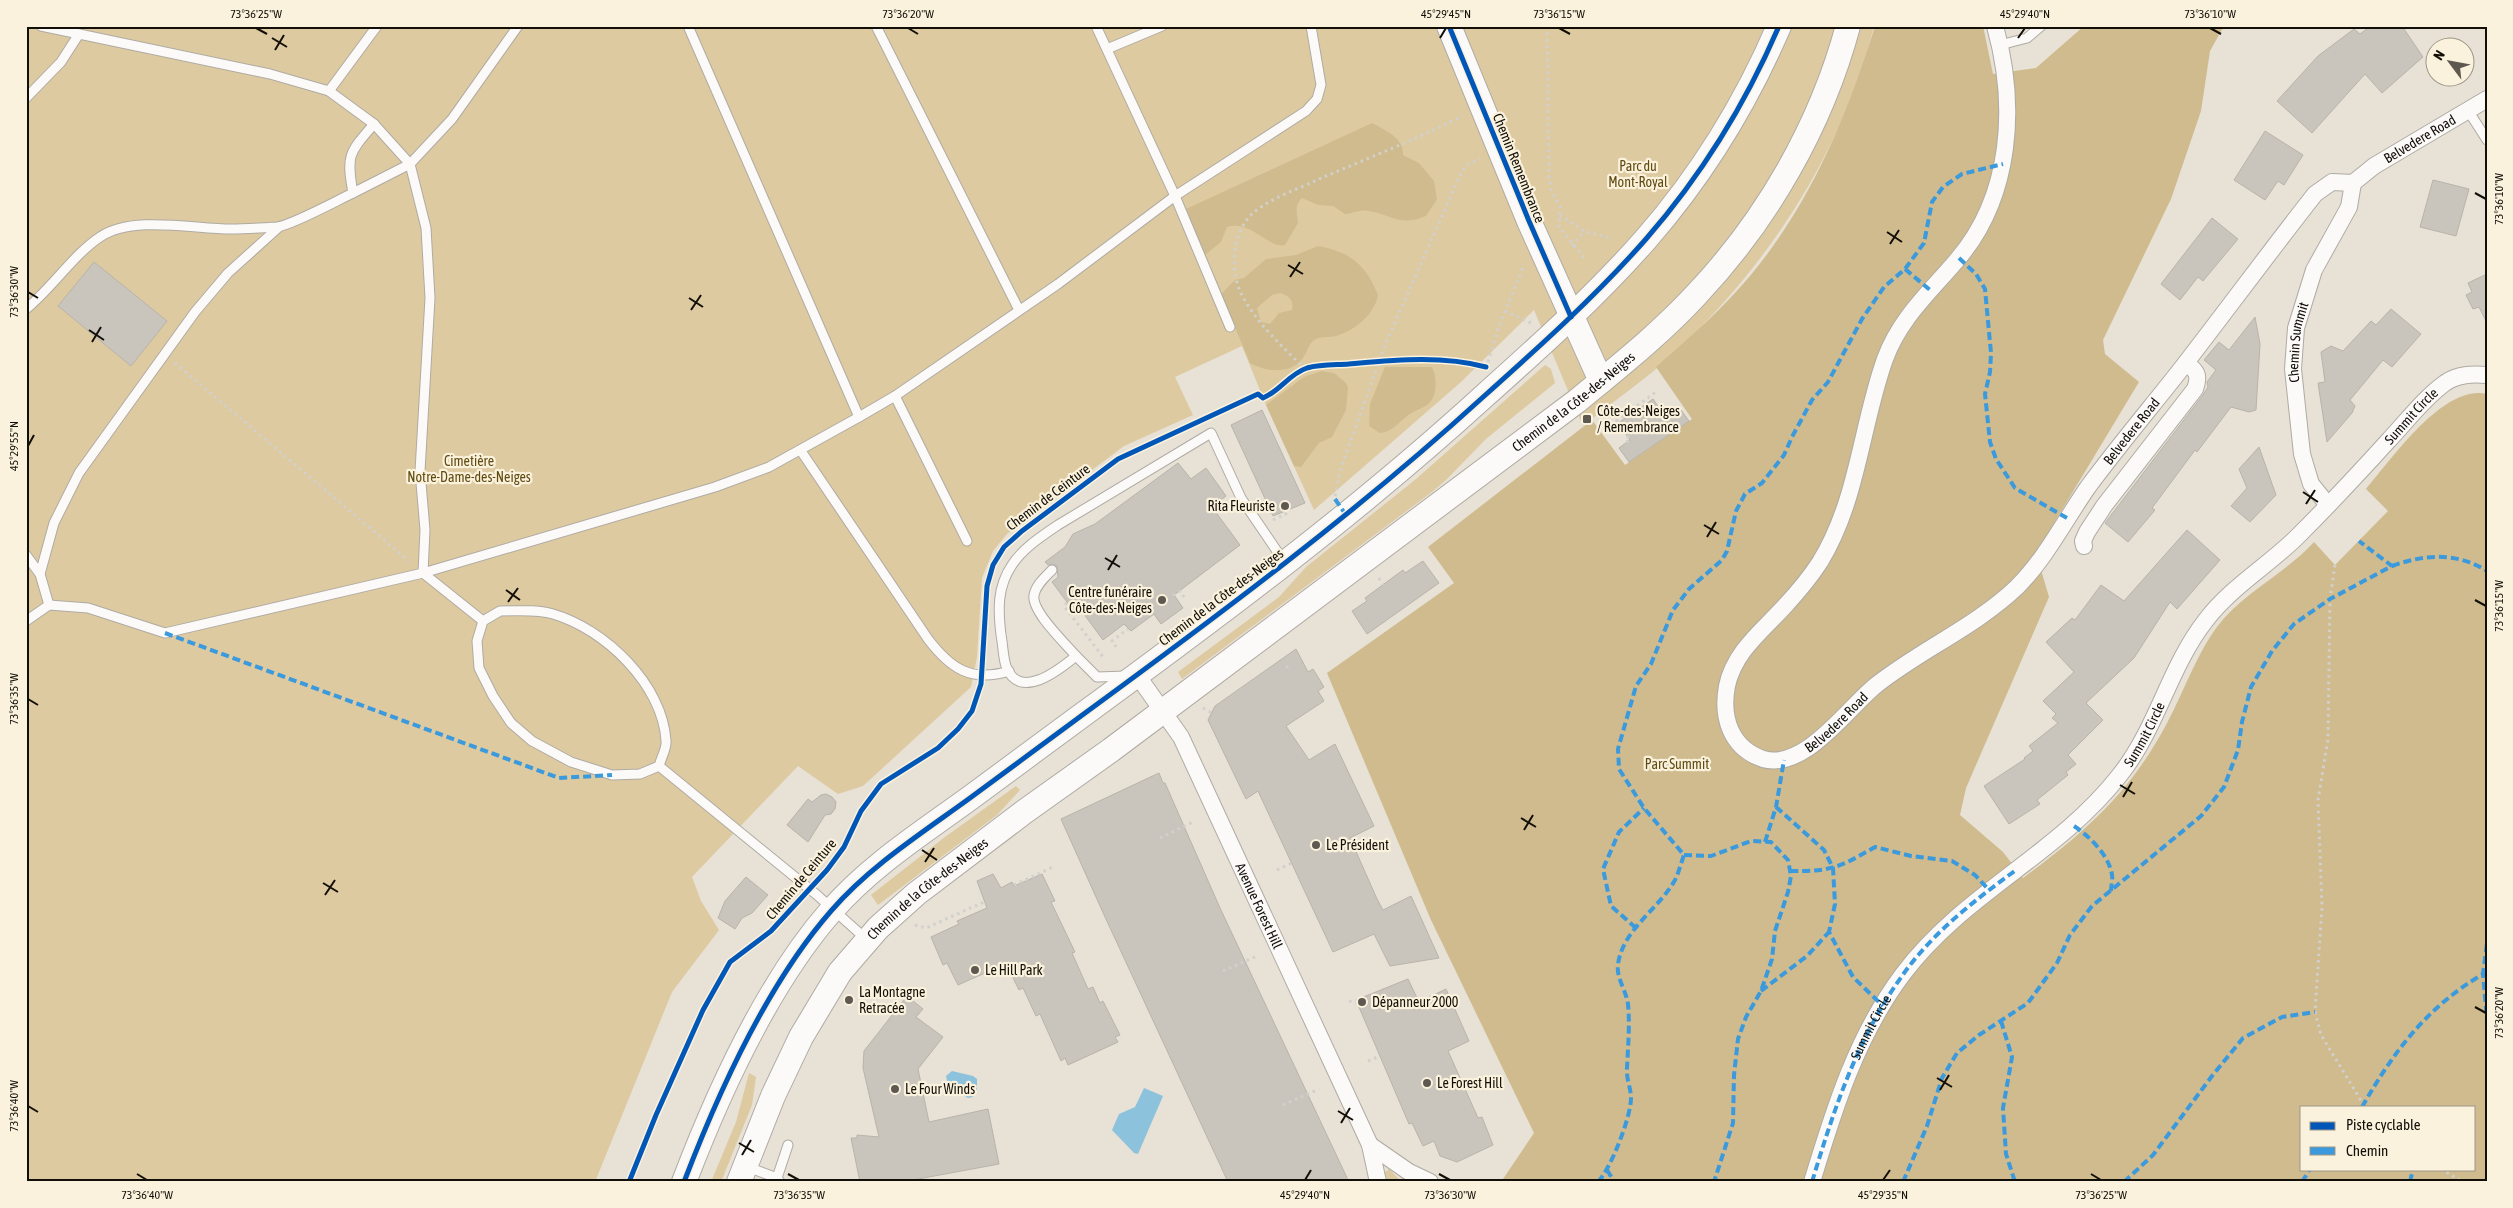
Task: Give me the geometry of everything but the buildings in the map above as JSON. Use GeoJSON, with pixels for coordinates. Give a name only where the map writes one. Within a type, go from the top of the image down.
{"type":"FeatureCollection","features":[{"type":"Feature","properties":{"kind":"main road","name":"Chemin Remembrance"},"geometry":{"type":"LineString","coordinates":[[1450,26],[1528,221],[1601,381]]}},
{"type":"Feature","properties":{"kind":"main road","name":"Chemin de la Côte-des-Neiges"},"geometry":{"type":"LineString","coordinates":[[684,1182],[724,1089],[757,1024],[798,955],[833,909],[861,882],[907,844],[1137,675],[1285,563],[1394,477],[1571,317],[1648,237],[1692,180],[1748,90],[1779,26]]}},
{"type":"Feature","properties":{"kind":"main road","name":"Chemin de la Côte-des-Neiges"},"geometry":{"type":"LineString","coordinates":[[741,1174],[772,1096],[801,1037],[831,986],[866,939],[916,894],[1479,476],[1601,381],[1696,296],[1755,223],[1806,138],[1830,82],[1848,26]]}},
{"type":"Feature","properties":{"kind":"street","name":"Belvedere Road"},"geometry":{"type":"LineString","coordinates":[[1995,26],[2000,45],[2006,97],[2007,132],[2003,164],[1995,197],[1970,244],[1920,300],[1894,339],[1884,362],[1850,490],[1837,529],[1822,558],[1805,584],[1749,644],[1735,663],[1728,684],[1725,708],[1728,727],[1737,743],[1753,755],[1770,761],[1784,760],[1802,753],[1874,687],[1896,670],[1992,608],[2018,585],[2036,565],[2088,487],[2316,194],[2332,182],[2353,183],[2374,166],[2469,112],[2487,99]]}},
{"type":"Feature","properties":{"kind":"street","name":"Chemin Summit"},"geometry":{"type":"LineString","coordinates":[[2328,505],[2311,484],[2302,454],[2293,369],[2296,328],[2314,270],[2349,208],[2353,183]]}},
{"type":"Feature","properties":{"kind":"street"},"geometry":{"type":"LineString","coordinates":[[2084,546],[2083,541],[2087,532],[2104,506],[2195,389],[2198,379],[2196,371],[2186,363]]}},
{"type":"Feature","properties":{"kind":"street","name":"Summit Circle"},"geometry":{"type":"LineString","coordinates":[[1812,1182],[1835,1106],[1850,1068],[1902,975],[1962,912],[2074,826],[2090,811],[2122,774],[2152,724],[2189,645],[2207,618],[2296,538],[2422,402],[2448,382],[2468,374],[2487,375]]}},
{"type":"Feature","properties":{"kind":"street","name":"Avenue Forest Hill"},"geometry":{"type":"LineString","coordinates":[[1137,675],[1181,737],[1370,1145],[1378,1182]]}},
{"type":"Feature","properties":{"kind":"street"},"geometry":{"type":"LineString","coordinates":[[1370,1145],[1409,1172],[1430,1182]]}},
{"type":"Feature","properties":{"kind":"lane"},"geometry":{"type":"LineString","coordinates":[[42,26],[270,74],[329,91],[374,124],[410,164],[426,228],[430,298],[420,470],[425,530],[422,573]]}},
{"type":"Feature","properties":{"kind":"lane"},"geometry":{"type":"LineString","coordinates":[[329,91],[377,26]]}},
{"type":"Feature","properties":{"kind":"lane"},"geometry":{"type":"LineString","coordinates":[[40,574],[54,524],[79,473],[195,312],[228,273],[279,227],[410,164],[452,119],[518,26]]}},
{"type":"Feature","properties":{"kind":"lane"},"geometry":{"type":"LineString","coordinates":[[688,26],[859,417]]}},
{"type":"Feature","properties":{"kind":"lane"},"geometry":{"type":"LineString","coordinates":[[876,26],[1019,310]]}},
{"type":"Feature","properties":{"kind":"lane"},"geometry":{"type":"LineString","coordinates":[[1096,26],[1175,196],[1230,328]]}},
{"type":"Feature","properties":{"kind":"lane"},"geometry":{"type":"LineString","coordinates":[[1107,49],[1162,26]]}},
{"type":"Feature","properties":{"kind":"lane"},"geometry":{"type":"LineString","coordinates":[[26,621],[49,604],[88,608],[165,633],[422,573],[715,487],[769,467],[801,451],[895,396],[1058,284],[1175,196],[1306,111],[1317,99],[1321,85],[1311,26]]}},
{"type":"Feature","properties":{"kind":"lane"},"geometry":{"type":"LineString","coordinates":[[2000,45],[2026,38],[2041,26]]}},
{"type":"Feature","properties":{"kind":"lane"},"geometry":{"type":"LineString","coordinates":[[26,98],[61,62],[79,34]]}},
{"type":"Feature","properties":{"kind":"lane"},"geometry":{"type":"LineString","coordinates":[[2469,112],[2487,140]]}},
{"type":"Feature","properties":{"kind":"lane"},"geometry":{"type":"LineString","coordinates":[[353,193],[348,166],[353,149],[374,124]]}},
{"type":"Feature","properties":{"kind":"lane"},"geometry":{"type":"LineString","coordinates":[[26,309],[43,296],[64,271],[100,237],[126,227],[153,225],[231,229],[279,227]]}},
{"type":"Feature","properties":{"kind":"lane"},"geometry":{"type":"LineString","coordinates":[[895,396],[967,541]]}},
{"type":"Feature","properties":{"kind":"lane"},"geometry":{"type":"LineString","coordinates":[[1076,656],[1063,667],[1036,682],[1023,681],[1009,671],[1004,656],[998,602],[1006,576],[1018,556],[1058,524],[1211,433],[1241,498],[1285,563]]}},
{"type":"Feature","properties":{"kind":"lane"},"geometry":{"type":"LineString","coordinates":[[801,451],[928,639],[944,659],[958,670],[974,674],[996,674],[1009,671]]}},
{"type":"Feature","properties":{"kind":"lane"},"geometry":{"type":"LineString","coordinates":[[26,555],[40,574],[49,604]]}},
{"type":"Feature","properties":{"kind":"lane"},"geometry":{"type":"LineString","coordinates":[[1052,570],[1035,590],[1034,602],[1040,614],[1096,677],[1137,675]]}},
{"type":"Feature","properties":{"kind":"lane"},"geometry":{"type":"LineString","coordinates":[[422,573],[482,621]]}},
{"type":"Feature","properties":{"kind":"lane"},"geometry":{"type":"LineString","coordinates":[[500,610],[552,614],[582,626],[610,646],[632,665],[649,690],[662,717],[667,743],[659,766],[640,774],[612,775],[571,762],[532,741],[511,723],[493,696],[479,668],[477,642],[482,621],[500,610]]}},
{"type":"Feature","properties":{"kind":"lane"},"geometry":{"type":"LineString","coordinates":[[659,766],[833,909],[866,939]]}},
{"type":"Feature","properties":{"kind":"lane"},"geometry":{"type":"LineString","coordinates":[[741,1174],[777,1181],[788,1144]]}},
{"type":"Feature","properties":{"kind":"path"},"geometry":{"type":"LineString","coordinates":[[1305,369],[1263,325],[1239,290],[1235,276],[1234,257],[1242,230],[1249,218],[1258,209],[1297,189],[1483,107]]}},
{"type":"Feature","properties":{"kind":"path"},"geometry":{"type":"LineString","coordinates":[[1335,499],[1340,471],[1376,362],[1462,171],[1470,163],[1482,158]]}},
{"type":"Feature","properties":{"kind":"path"},"geometry":{"type":"LineString","coordinates":[[1560,215],[1584,232],[1613,239]]}},
{"type":"Feature","properties":{"kind":"path"},"geometry":{"type":"LineString","coordinates":[[1572,246],[1584,232]]}},
{"type":"Feature","properties":{"kind":"path"},"geometry":{"type":"LineString","coordinates":[[1478,365],[1486,367],[1505,311],[1525,262]]}},
{"type":"Feature","properties":{"kind":"path"},"geometry":{"type":"LineString","coordinates":[[1505,311],[1531,323]]}},
{"type":"Feature","properties":{"kind":"path"},"geometry":{"type":"LineString","coordinates":[[164,354],[422,573]]}},
{"type":"Feature","properties":{"kind":"path"},"geometry":{"type":"LineString","coordinates":[[1376,362],[1388,361]]}},
{"type":"Feature","properties":{"kind":"path"},"geometry":{"type":"LineString","coordinates":[[1299,372],[1313,367]]}},
{"type":"Feature","properties":{"kind":"path"},"geometry":{"type":"LineString","coordinates":[[1611,425],[1657,391]]}},
{"type":"Feature","properties":{"kind":"path"},"geometry":{"type":"LineString","coordinates":[[1616,420],[1630,440],[1626,443]]}},
{"type":"Feature","properties":{"kind":"path"},"geometry":{"type":"LineString","coordinates":[[1274,520],[1288,513],[1286,511]]}},
{"type":"Feature","properties":{"kind":"path"},"geometry":{"type":"LineString","coordinates":[[2335,565],[2330,599],[2328,739],[2318,800],[2322,907],[2315,1012],[2321,1035],[2364,1106]]}},
{"type":"Feature","properties":{"kind":"path"},"geometry":{"type":"LineString","coordinates":[[1379,578],[1383,585]]}},
{"type":"Feature","properties":{"kind":"path"},"geometry":{"type":"LineString","coordinates":[[1173,595],[1180,591],[1184,597]]}},
{"type":"Feature","properties":{"kind":"path"},"geometry":{"type":"LineString","coordinates":[[1068,603],[1064,606],[1102,657]]}},
{"type":"Feature","properties":{"kind":"path"},"geometry":{"type":"LineString","coordinates":[[1116,647],[1112,641],[1128,629]]}},
{"type":"Feature","properties":{"kind":"path"},"geometry":{"type":"LineString","coordinates":[[1287,668],[1288,661]]}},
{"type":"Feature","properties":{"kind":"path"},"geometry":{"type":"LineString","coordinates":[[1202,708],[1212,713]]}},
{"type":"Feature","properties":{"kind":"path"},"geometry":{"type":"LineString","coordinates":[[1160,838],[1195,821]]}},
{"type":"Feature","properties":{"kind":"path"},"geometry":{"type":"LineString","coordinates":[[1277,870],[1292,863]]}},
{"type":"Feature","properties":{"kind":"path"},"geometry":{"type":"LineString","coordinates":[[1014,885],[1054,867]]}},
{"type":"Feature","properties":{"kind":"path"},"geometry":{"type":"LineString","coordinates":[[912,923],[926,928],[984,902]]}},
{"type":"Feature","properties":{"kind":"path"},"geometry":{"type":"LineString","coordinates":[[1222,971],[1257,956]]}},
{"type":"Feature","properties":{"kind":"path"},"geometry":{"type":"LineString","coordinates":[[1349,1000],[1357,1002]]}},
{"type":"Feature","properties":{"kind":"path"},"geometry":{"type":"LineString","coordinates":[[1368,1061],[1380,1056]]}},
{"type":"Feature","properties":{"kind":"path"},"geometry":{"type":"LineString","coordinates":[[1283,1105],[1319,1089]]}},
{"type":"Feature","properties":{"kind":"path"},"geometry":{"type":"LineString","coordinates":[[2443,1170],[2463,1182]]}},
{"type":"Feature","properties":{"kind":"green space","name":"Cimetière Notre-Dame-des-Neiges"},"geometry":{"type":"Polygon","coordinates":[[[26,26],[1874,26],[1843,118],[1798,204],[1771,244],[1709,318],[1675,352],[1583,426],[1534,310],[1461,382],[1314,510],[1266,405],[1242,346],[1175,377],[1193,415],[1124,446],[1007,534],[993,551],[982,578],[977,657],[971,687],[863,786],[838,794],[798,766],[692,877],[701,901],[719,930],[672,992],[595,1182],[26,1182],[26,26]]]}},
{"type":"Feature","properties":{"kind":"green space","name":"Parc Summit"},"geometry":{"type":"Polygon","coordinates":[[[1875,26],[1983,26],[1993,74],[2036,68],[2084,26],[2224,26],[2210,51],[2201,111],[2171,199],[2103,340],[2105,354],[2139,382],[2036,553],[2049,597],[1966,788],[1960,815],[2003,852],[2023,878],[2086,828],[2121,792],[2137,772],[2166,725],[2209,638],[2227,615],[2314,542],[2335,565],[2388,511],[2366,489],[2404,443],[2420,426],[2453,400],[2470,394],[2487,394],[2487,1182],[1501,1182],[1534,1133],[1431,920],[1327,673],[1454,583],[1428,547],[1592,420],[1625,465],[1692,419],[1656,367],[1706,322],[1759,265],[1781,234],[1820,168],[1850,98],[1875,26]]]}},
{"type":"Feature","properties":{"kind":"green space"},"geometry":{"type":"Polygon","coordinates":[[[1372,123],[1393,135],[1400,144],[1403,155],[1419,163],[1434,181],[1437,199],[1426,216],[1403,220],[1366,211],[1345,214],[1333,206],[1318,205],[1302,198],[1297,207],[1298,223],[1285,245],[1272,243],[1244,227],[1227,227],[1221,242],[1205,255],[1186,209],[1372,123]]]}},
{"type":"Feature","properties":{"kind":"green space"},"geometry":{"type":"Polygon","coordinates":[[[1318,246],[1348,256],[1368,276],[1378,295],[1376,302],[1364,320],[1352,329],[1336,336],[1319,338],[1313,341],[1303,358],[1291,367],[1270,370],[1256,366],[1250,363],[1221,294],[1235,280],[1244,278],[1266,259],[1296,255],[1318,246]],[[1280,293],[1272,295],[1257,308],[1261,322],[1270,324],[1279,313],[1292,310],[1291,301],[1280,293]]]}},
{"type":"Feature","properties":{"kind":"green space"},"geometry":{"type":"Polygon","coordinates":[[[1545,365],[1551,369],[1555,383],[1486,439],[1446,480],[1182,679],[1178,672],[1279,597],[1306,567],[1416,479],[1545,365]]]}},
{"type":"Feature","properties":{"kind":"green space"},"geometry":{"type":"Polygon","coordinates":[[[1385,367],[1432,367],[1436,386],[1434,396],[1428,404],[1409,414],[1391,429],[1380,433],[1369,426],[1370,404],[1385,367]]]}},
{"type":"Feature","properties":{"kind":"green space"},"geometry":{"type":"Polygon","coordinates":[[[1322,371],[1334,373],[1345,382],[1348,387],[1346,410],[1332,437],[1319,443],[1301,467],[1294,466],[1266,405],[1304,377],[1322,371]]]}},
{"type":"Feature","properties":{"kind":"green space"},"geometry":{"type":"Polygon","coordinates":[[[1016,786],[1020,790],[997,815],[878,905],[871,895],[945,837],[1016,786]]]}},
{"type":"Feature","properties":{"kind":"green space"},"geometry":{"type":"Polygon","coordinates":[[[749,1073],[756,1077],[752,1105],[721,1182],[711,1182],[736,1122],[749,1073]]]}},
{"type":"Feature","properties":{"kind":"green space"},"geometry":{"type":"Polygon","coordinates":[[[1389,1169],[1402,1182],[1388,1182],[1384,1173],[1389,1169]]]}},
{"type":"Feature","properties":{"kind":"water"},"geometry":{"type":"Polygon","coordinates":[[[952,1071],[973,1076],[977,1079],[977,1090],[973,1097],[968,1098],[948,1085],[946,1076],[952,1071]]]}},
{"type":"Feature","properties":{"kind":"water"},"geometry":{"type":"Polygon","coordinates":[[[1144,1088],[1163,1096],[1138,1154],[1134,1153],[1112,1130],[1119,1114],[1135,1107],[1144,1088]]]}},
{"type":"Feature","properties":{"kind":"marked path"},"geometry":{"type":"LineString","coordinates":[[1598,1182],[1609,1166],[1619,1142],[1628,1117],[1631,1098],[1627,1072],[1628,1004],[1618,969],[1621,952],[1634,930],[1668,891],[1675,880],[1684,855],[1644,808],[1619,769],[1618,749],[1636,686],[1651,664],[1673,610],[1689,589],[1722,560],[1727,551],[1736,511],[1745,494],[1762,483],[1784,455],[1812,400],[1828,382],[1862,319],[1884,287],[1905,269],[1924,243],[1932,202],[1943,187],[1962,174],[2003,164]]}},
{"type":"Feature","properties":{"kind":"marked path"},"geometry":{"type":"LineString","coordinates":[[1959,258],[1976,274],[1985,289],[1991,353],[1990,372],[1985,394],[1990,442],[1996,459],[2015,488],[2067,518]]}},
{"type":"Feature","properties":{"kind":"marked path"},"geometry":{"type":"LineString","coordinates":[[1905,269],[1930,290]]}},
{"type":"Feature","properties":{"kind":"marked path"},"geometry":{"type":"LineString","coordinates":[[1335,499],[1346,515]]}},
{"type":"Feature","properties":{"kind":"marked path"},"geometry":{"type":"LineString","coordinates":[[1903,1182],[1927,1126],[1942,1078],[1957,1053],[1979,1035],[2028,1003],[2057,963],[2070,935],[2092,906],[2201,816],[2224,787],[2238,750],[2242,722],[2251,687],[2272,651],[2294,624],[2330,599],[2392,566],[2359,541]]}},
{"type":"Feature","properties":{"kind":"marked path"},"geometry":{"type":"LineString","coordinates":[[2392,566],[2417,559],[2441,557],[2464,561],[2487,571]]}},
{"type":"Feature","properties":{"kind":"marked path"},"geometry":{"type":"LineString","coordinates":[[165,633],[559,778],[612,775]]}},
{"type":"Feature","properties":{"kind":"marked path"},"geometry":{"type":"LineString","coordinates":[[1765,842],[1776,807],[1784,760]]}},
{"type":"Feature","properties":{"kind":"marked path"},"geometry":{"type":"LineString","coordinates":[[1776,807],[1824,850],[1833,868],[1835,904],[1829,932],[1853,977],[1883,1006]]}},
{"type":"Feature","properties":{"kind":"marked path"},"geometry":{"type":"LineString","coordinates":[[1636,928],[1611,906],[1603,869],[1619,832],[1644,808]]}},
{"type":"Feature","properties":{"kind":"marked path"},"geometry":{"type":"LineString","coordinates":[[2074,826],[2092,841],[2107,860],[2112,875],[2111,891]]}},
{"type":"Feature","properties":{"kind":"marked path"},"geometry":{"type":"LineString","coordinates":[[1684,855],[1711,856],[1751,841],[1771,842],[1788,860],[1791,876],[1788,892],[1775,931],[1772,959],[1761,991],[1746,1017],[1738,1039],[1734,1075],[1733,1123],[1714,1182]]}},
{"type":"Feature","properties":{"kind":"marked path"},"geometry":{"type":"LineString","coordinates":[[1790,871],[1835,867],[1875,847],[1911,856],[1952,861],[1975,875],[1989,890]]}},
{"type":"Feature","properties":{"kind":"marked path"},"geometry":{"type":"LineString","coordinates":[[1812,1182],[1848,1075],[1872,1024],[1886,1000],[1914,960],[1940,931],[2016,870]]}},
{"type":"Feature","properties":{"kind":"marked path"},"geometry":{"type":"LineString","coordinates":[[1761,991],[1807,956],[1829,932]]}},
{"type":"Feature","properties":{"kind":"marked path"},"geometry":{"type":"LineString","coordinates":[[2363,1106],[2387,1067],[2414,1032],[2445,1001],[2483,974],[2487,943]]}},
{"type":"Feature","properties":{"kind":"marked path"},"geometry":{"type":"LineString","coordinates":[[2487,973],[2483,974],[2487,1020]]}},
{"type":"Feature","properties":{"kind":"marked path"},"geometry":{"type":"LineString","coordinates":[[2124,1182],[2153,1155],[2243,1038],[2282,1017],[2315,1012]]}},
{"type":"Feature","properties":{"kind":"marked path"},"geometry":{"type":"LineString","coordinates":[[2001,1021],[2012,1057],[2003,1108],[2006,1154],[2015,1182]]}},
{"type":"Feature","properties":{"kind":"marked path"},"geometry":{"type":"LineString","coordinates":[[1607,1170],[1612,1178],[1611,1182]]}},
{"type":"Feature","properties":{"kind":"marked path"},"geometry":{"type":"LineString","coordinates":[[2302,1182],[2309,1170]]}},
{"type":"Feature","properties":{"kind":"marked path"},"geometry":{"type":"LineString","coordinates":[[2410,1182],[2413,1170]]}},
{"type":"Feature","properties":{"kind":"cycle path"},"geometry":{"type":"LineString","coordinates":[[1449,26],[1529,221],[1571,317]]}},
{"type":"Feature","properties":{"kind":"cycle path"},"geometry":{"type":"LineString","coordinates":[[684,1182],[712,1112],[766,1005],[786,971],[808,940],[846,895],[862,879],[897,851],[1184,640],[1336,523],[1434,441],[1546,340],[1627,260],[1685,190],[1704,164],[1737,111],[1779,26]]}},
{"type":"Feature","properties":{"kind":"cycle path","name":"Chemin de Ceinture"},"geometry":{"type":"LineString","coordinates":[[629,1182],[656,1115],[703,1010],[730,962],[771,931],[827,870],[844,847],[861,811],[881,784],[938,748],[958,729],[972,711],[981,684],[987,586],[993,565],[1004,547],[1022,531],[1118,459],[1258,394],[1263,398],[1275,391],[1295,374],[1307,368],[1323,365],[1401,360],[1452,361],[1486,367]]}},
{"type":"Feature","properties":{"kind":"place","name":"Côte-des-Neiges / Remembrance"},"geometry":{"type":"Point","coordinates":[1587,419]}},
{"type":"Feature","properties":{"kind":"place","name":"Rita Fleuriste"},"geometry":{"type":"Point","coordinates":[1285,506]}},
{"type":"Feature","properties":{"kind":"place","name":"Centre funéraire Côte-des-Neiges"},"geometry":{"type":"Point","coordinates":[1162,600]}},
{"type":"Feature","properties":{"kind":"place","name":"Le Président"},"geometry":{"type":"Point","coordinates":[1316,845]}},
{"type":"Feature","properties":{"kind":"place","name":"Le Hill Park"},"geometry":{"type":"Point","coordinates":[975,970]}},
{"type":"Feature","properties":{"kind":"place","name":"La Montagne Retracée"},"geometry":{"type":"Point","coordinates":[849,1000]}},
{"type":"Feature","properties":{"kind":"place","name":"Dépanneur 2000"},"geometry":{"type":"Point","coordinates":[1362,1002]}},
{"type":"Feature","properties":{"kind":"place","name":"Le Forest Hill"},"geometry":{"type":"Point","coordinates":[1427,1083]}},
{"type":"Feature","properties":{"kind":"place","name":"Le Four Winds"},"geometry":{"type":"Point","coordinates":[895,1089]}},
{"type":"Feature","properties":{"kind":"park label","name":"Parc du Mont-Royal"},"geometry":{"type":"Point","coordinates":[1638,174]}}]}
